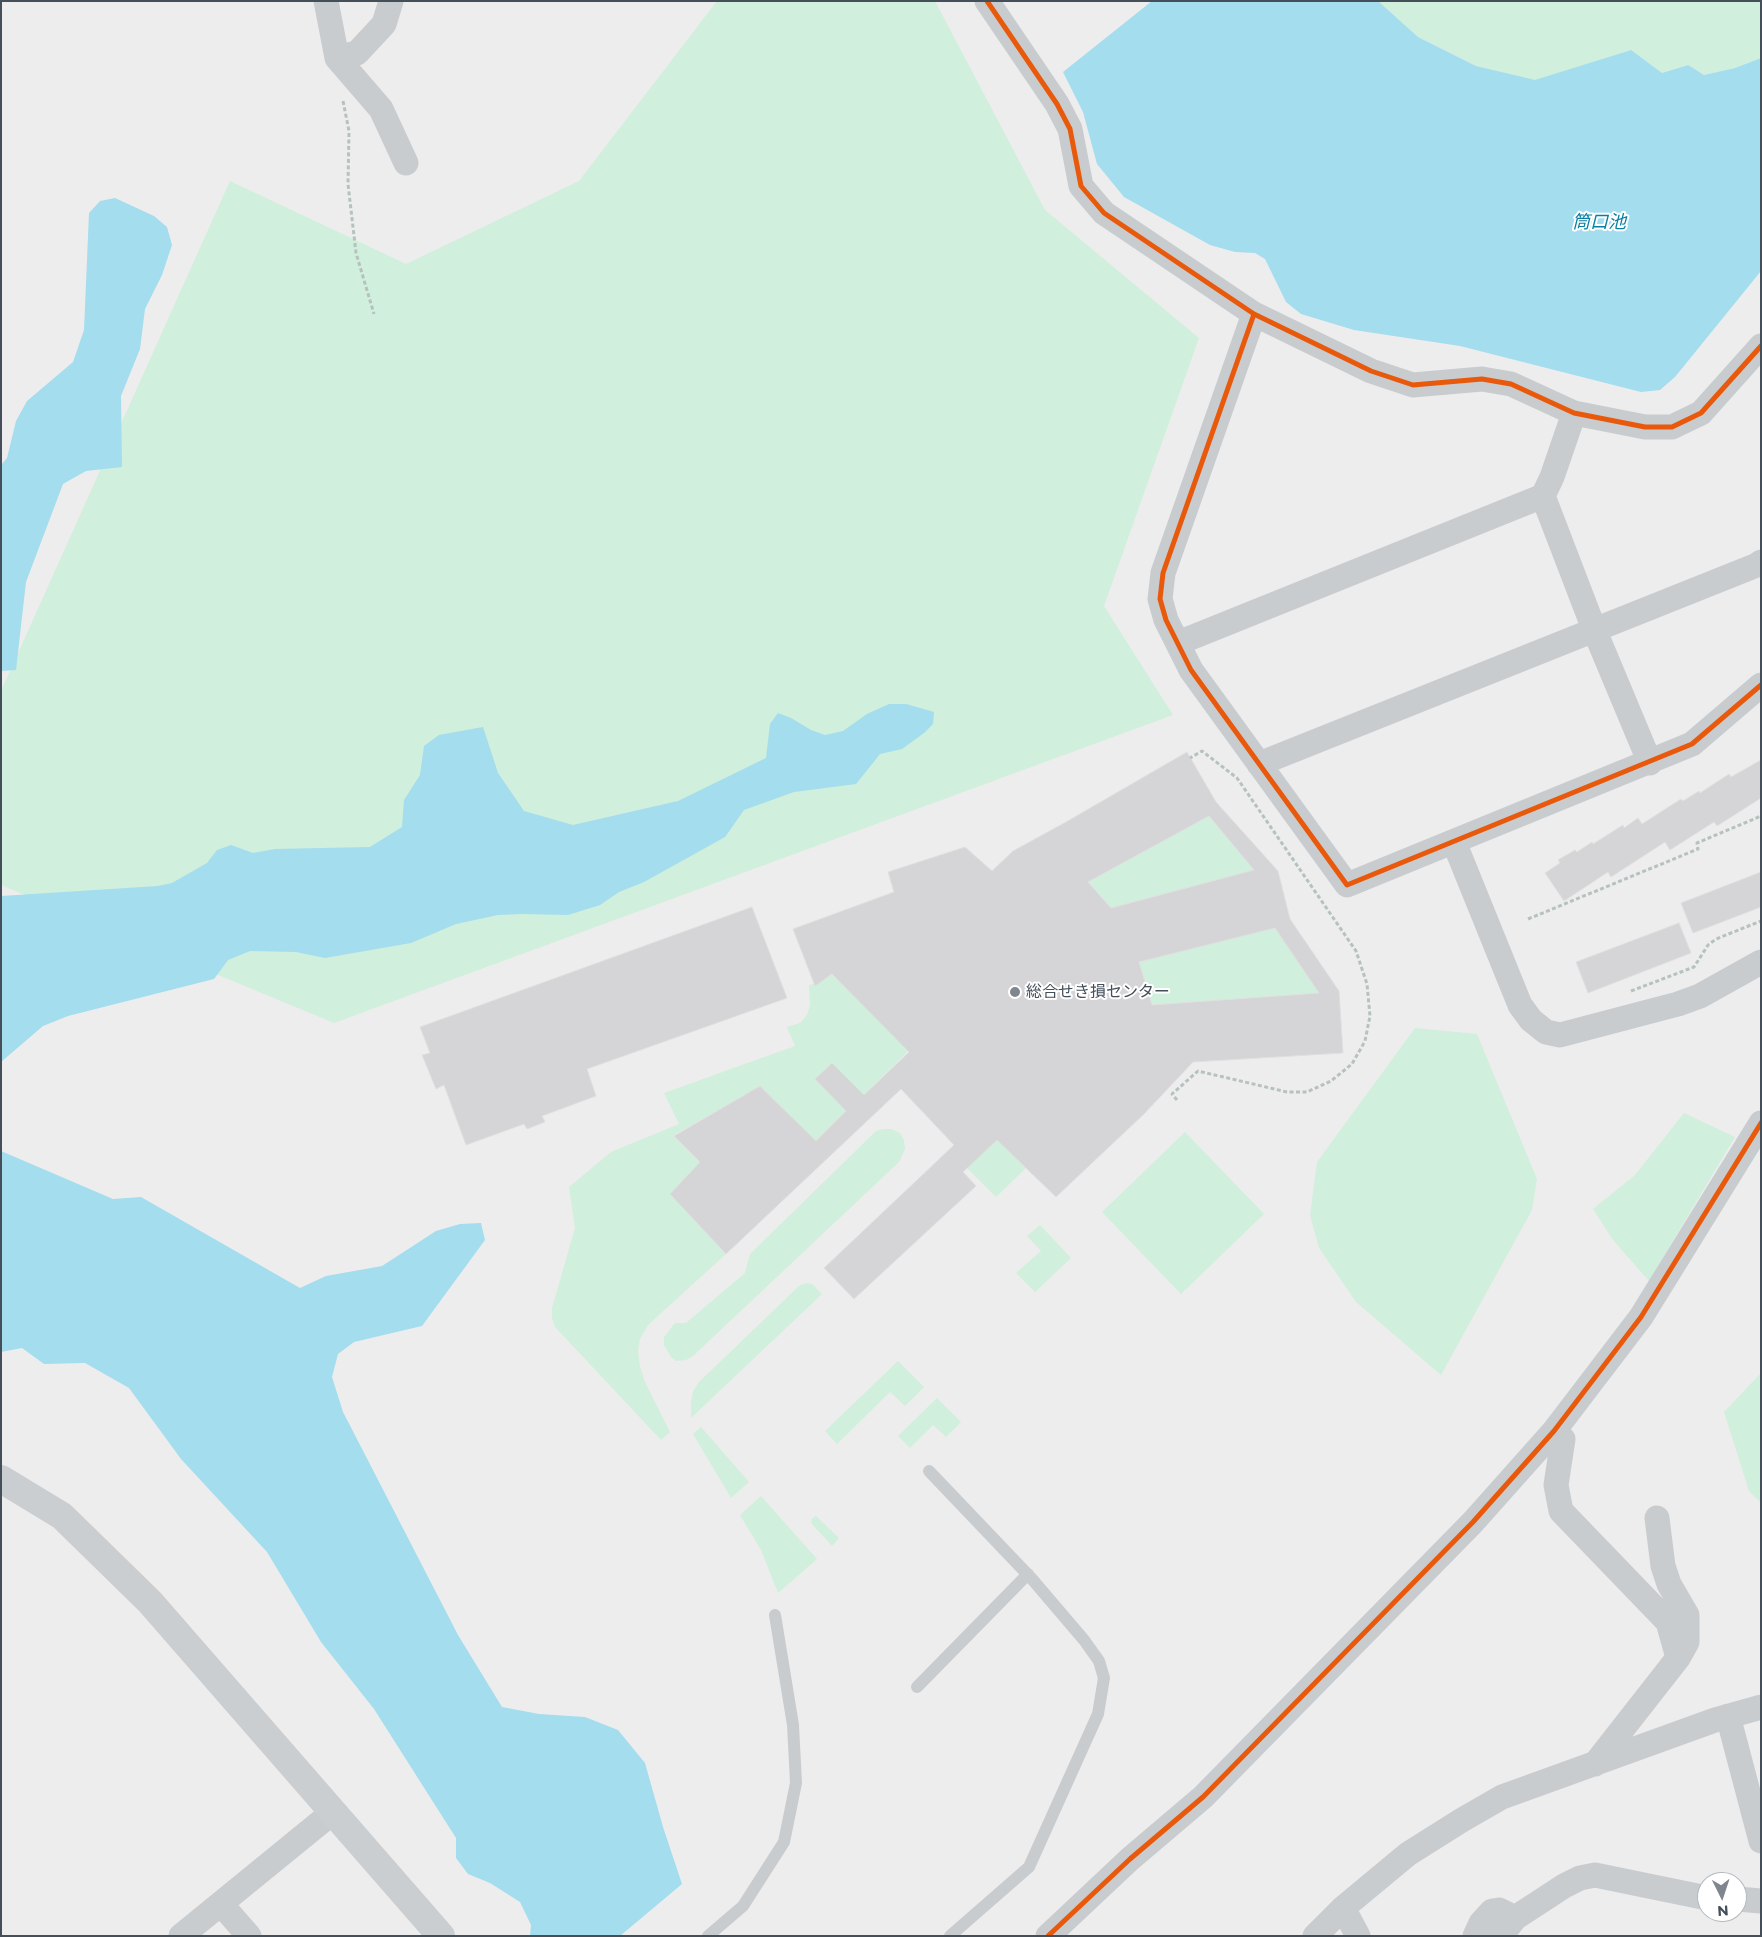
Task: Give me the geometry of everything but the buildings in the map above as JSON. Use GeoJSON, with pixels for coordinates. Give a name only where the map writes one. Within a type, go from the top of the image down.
{"type":"FeatureCollection","features":[{"type":"Feature","properties":{"kind":"street"},"geometry":{"type":"LineString","coordinates":[[326,1],[337,58],[381,109],[406,162]]}},
{"type":"Feature","properties":{"kind":"street"},"geometry":{"type":"LineString","coordinates":[[337,58],[357,53],[384,24],[391,1]]}},
{"type":"Feature","properties":{"kind":"street"},"geometry":{"type":"LineString","coordinates":[[987,1],[1057,104],[1070,128],[1081,186],[1104,213],[1254,314],[1372,371],[1413,385],[1482,379],[1511,384],[1574,413],[1645,427],[1672,427],[1701,413],[1761,346]]}},
{"type":"Feature","properties":{"kind":"street"},"geometry":{"type":"LineString","coordinates":[[1254,314],[1163,573],[1160,600],[1166,620],[1191,670],[1347,886],[1650,763],[1692,744],[1761,685]]}},
{"type":"Feature","properties":{"kind":"street"},"geometry":{"type":"LineString","coordinates":[[1178,643],[1543,496],[1552,477],[1574,413]]}},
{"type":"Feature","properties":{"kind":"street"},"geometry":{"type":"LineString","coordinates":[[1543,496],[1594,629],[1650,763]]}},
{"type":"Feature","properties":{"kind":"street"},"geometry":{"type":"LineString","coordinates":[[1260,764],[1761,562]]}},
{"type":"Feature","properties":{"kind":"street"},"geometry":{"type":"LineString","coordinates":[[1454,842],[1520,1005],[1531,1020],[1546,1032],[1560,1035],[1678,1004],[1700,996],[1761,962]]}},
{"type":"Feature","properties":{"kind":"street"},"geometry":{"type":"LineString","coordinates":[[1048,1936],[1130,1859],[1204,1797],[1473,1522],[1554,1431],[1641,1317],[1761,1123]]}},
{"type":"Feature","properties":{"kind":"street"},"geometry":{"type":"LineString","coordinates":[[1554,1431],[1564,1439],[1556,1484],[1561,1511],[1668,1622],[1678,1658]]}},
{"type":"Feature","properties":{"kind":"street"},"geometry":{"type":"LineString","coordinates":[[2,1480],[62,1516],[150,1602],[441,1936]]}},
{"type":"Feature","properties":{"kind":"street"},"geometry":{"type":"LineString","coordinates":[[1595,1764],[1678,1658],[1686,1642],[1687,1615],[1669,1584],[1663,1566],[1657,1518]]}},
{"type":"Feature","properties":{"kind":"street"},"geometry":{"type":"LineString","coordinates":[[1315,1936],[1343,1908],[1408,1854],[1502,1797],[1728,1716],[1761,1706]]}},
{"type":"Feature","properties":{"kind":"street"},"geometry":{"type":"LineString","coordinates":[[1728,1716],[1761,1841]]}},
{"type":"Feature","properties":{"kind":"street"},"geometry":{"type":"LineString","coordinates":[[182,1936],[333,1812]]}},
{"type":"Feature","properties":{"kind":"street"},"geometry":{"type":"LineString","coordinates":[[1475,1936],[1481,1923],[1492,1911],[1499,1910],[1508,1927],[1564,1886],[1580,1878],[1595,1875],[1697,1896]]}},
{"type":"Feature","properties":{"kind":"street"},"geometry":{"type":"LineString","coordinates":[[1747,1900],[1761,1901]]}},
{"type":"Feature","properties":{"kind":"street"},"geometry":{"type":"LineString","coordinates":[[221,1904],[249,1936]]}},
{"type":"Feature","properties":{"kind":"street"},"geometry":{"type":"LineString","coordinates":[[1343,1908],[1358,1936]]}},
{"type":"Feature","properties":{"kind":"lane"},"geometry":{"type":"LineString","coordinates":[[929,1471],[1028,1574],[1084,1640],[1099,1661],[1104,1678],[1098,1714],[1029,1867],[950,1936]]}},
{"type":"Feature","properties":{"kind":"lane"},"geometry":{"type":"LineString","coordinates":[[917,1687],[1028,1574]]}},
{"type":"Feature","properties":{"kind":"lane"},"geometry":{"type":"LineString","coordinates":[[708,1936],[743,1906],[784,1842],[796,1783],[793,1725],[774,1615]]}},
{"type":"Feature","properties":{"kind":"path"},"geometry":{"type":"LineString","coordinates":[[341,94],[349,131],[348,184],[356,253],[374,314]]}},
{"type":"Feature","properties":{"kind":"path"},"geometry":{"type":"LineString","coordinates":[[1177,1100],[1172,1094],[1198,1071],[1287,1092],[1307,1092],[1331,1081],[1352,1064],[1365,1041],[1370,1016],[1367,984],[1356,951],[1237,778],[1202,751],[1190,758]]}},
{"type":"Feature","properties":{"kind":"path"},"geometry":{"type":"LineString","coordinates":[[1528,919],[1698,849],[1697,843],[1761,816]]}},
{"type":"Feature","properties":{"kind":"path"},"geometry":{"type":"LineString","coordinates":[[1628,992],[1694,967],[1708,945],[1716,939],[1761,921]]}},
{"type":"Feature","properties":{"kind":"green space"},"geometry":{"type":"Polygon","coordinates":[[[717,1],[935,1],[1045,210],[1199,338],[1104,606],[1173,715],[334,1023],[1,885],[1,691],[230,181],[406,264],[579,181],[717,1]]]}},
{"type":"Feature","properties":{"kind":"green space"},"geometry":{"type":"Polygon","coordinates":[[[1378,1],[1761,1],[1761,58],[1735,68],[1704,75],[1687,65],[1662,73],[1630,50],[1535,81],[1476,66],[1418,37],[1378,1]]]}},
{"type":"Feature","properties":{"kind":"green space"},"geometry":{"type":"Polygon","coordinates":[[[1209,816],[1254,870],[1111,908],[1088,882],[1209,816]]]}},
{"type":"Feature","properties":{"kind":"green space"},"geometry":{"type":"Polygon","coordinates":[[[1275,928],[1319,993],[1152,1005],[1139,962],[1275,928]]]}},
{"type":"Feature","properties":{"kind":"green space"},"geometry":{"type":"Polygon","coordinates":[[[832,974],[909,1050],[864,1095],[832,1063],[815,1079],[846,1111],[816,1142],[760,1086],[674,1135],[700,1162],[671,1194],[726,1254],[648,1325],[640,1339],[638,1351],[640,1367],[645,1382],[670,1432],[661,1440],[555,1327],[552,1318],[552,1308],[575,1228],[569,1187],[611,1152],[679,1124],[664,1093],[795,1046],[787,1027],[800,1023],[807,1015],[810,1005],[809,985],[820,982],[832,974]]]}},
{"type":"Feature","properties":{"kind":"green space"},"geometry":{"type":"Polygon","coordinates":[[[1415,1028],[1477,1034],[1537,1179],[1532,1210],[1441,1375],[1356,1302],[1319,1248],[1310,1215],[1317,1162],[1415,1028]]]}},
{"type":"Feature","properties":{"kind":"green space"},"geometry":{"type":"Polygon","coordinates":[[[938,1082],[1026,1168],[996,1197],[967,1168],[938,1082]]]}},
{"type":"Feature","properties":{"kind":"green space"},"geometry":{"type":"Polygon","coordinates":[[[1684,1113],[1735,1137],[1649,1281],[1613,1240],[1593,1209],[1635,1175],[1684,1113]]]}},
{"type":"Feature","properties":{"kind":"green space"},"geometry":{"type":"Polygon","coordinates":[[[891,1129],[900,1133],[904,1140],[905,1149],[899,1162],[693,1356],[686,1360],[676,1361],[671,1357],[664,1345],[664,1337],[675,1323],[686,1323],[745,1273],[750,1254],[876,1131],[891,1129]]]}},
{"type":"Feature","properties":{"kind":"green space"},"geometry":{"type":"Polygon","coordinates":[[[1185,1132],[1264,1214],[1181,1294],[1102,1212],[1185,1132]]]}},
{"type":"Feature","properties":{"kind":"green space"},"geometry":{"type":"Polygon","coordinates":[[[1040,1225],[1071,1258],[1035,1292],[1016,1273],[1041,1251],[1027,1236],[1040,1225]]]}},
{"type":"Feature","properties":{"kind":"green space"},"geometry":{"type":"Polygon","coordinates":[[[812,1284],[822,1294],[691,1418],[693,1392],[698,1383],[800,1285],[812,1284]]]}},
{"type":"Feature","properties":{"kind":"green space"},"geometry":{"type":"Polygon","coordinates":[[[898,1361],[924,1387],[905,1406],[890,1392],[837,1444],[825,1431],[898,1361]]]}},
{"type":"Feature","properties":{"kind":"green space"},"geometry":{"type":"Polygon","coordinates":[[[1761,1373],[1761,1503],[1749,1491],[1724,1412],[1761,1373]]]}},
{"type":"Feature","properties":{"kind":"green space"},"geometry":{"type":"Polygon","coordinates":[[[937,1398],[961,1422],[946,1437],[933,1425],[910,1448],[898,1436],[937,1398]]]}},
{"type":"Feature","properties":{"kind":"green space"},"geometry":{"type":"Polygon","coordinates":[[[701,1427],[749,1482],[731,1498],[693,1434],[701,1427]]]}},
{"type":"Feature","properties":{"kind":"green space"},"geometry":{"type":"Polygon","coordinates":[[[761,1496],[817,1559],[778,1593],[761,1550],[740,1515],[761,1496]]]}},
{"type":"Feature","properties":{"kind":"green space"},"geometry":{"type":"Polygon","coordinates":[[[816,1516],[839,1538],[832,1546],[811,1523],[812,1518],[816,1516]]]}},
{"type":"Feature","properties":{"kind":"water","name":"筒口池"},"geometry":{"type":"Polygon","coordinates":[[[1152,1],[1378,1],[1418,37],[1476,66],[1535,80],[1631,50],[1662,73],[1688,65],[1704,75],[1735,68],[1761,58],[1761,271],[1675,377],[1660,390],[1641,392],[1460,346],[1354,330],[1301,314],[1286,302],[1265,259],[1255,253],[1235,252],[1210,245],[1124,197],[1097,164],[1083,112],[1063,72],[1152,1]]]}},
{"type":"Feature","properties":{"kind":"water"},"geometry":{"type":"Polygon","coordinates":[[[115,198],[154,216],[167,227],[172,245],[162,275],[145,309],[140,349],[121,396],[122,467],[86,471],[63,484],[26,582],[16,670],[1,671],[1,465],[7,458],[16,421],[27,401],[73,362],[84,330],[89,213],[100,201],[115,198]]]}},
{"type":"Feature","properties":{"kind":"water"},"geometry":{"type":"Polygon","coordinates":[[[889,704],[906,704],[934,712],[933,724],[902,749],[880,754],[856,784],[794,792],[744,810],[725,837],[644,882],[619,892],[600,905],[568,915],[498,915],[456,924],[411,943],[325,958],[296,952],[250,951],[228,960],[214,979],[68,1016],[43,1026],[1,1062],[1,896],[158,886],[172,883],[207,863],[217,850],[231,845],[253,853],[275,849],[370,847],[402,827],[404,800],[420,775],[424,746],[439,735],[483,727],[498,773],[524,811],[573,825],[678,801],[766,758],[770,724],[778,713],[825,735],[843,731],[867,714],[889,704]]]}},
{"type":"Feature","properties":{"kind":"water"},"geometry":{"type":"Polygon","coordinates":[[[1,1151],[113,1199],[141,1197],[300,1288],[326,1276],[382,1266],[436,1231],[460,1224],[481,1223],[485,1240],[422,1326],[354,1342],[338,1354],[332,1377],[343,1412],[458,1635],[502,1707],[539,1714],[585,1717],[618,1730],[645,1763],[663,1827],[682,1884],[620,1936],[530,1936],[531,1925],[520,1902],[490,1883],[468,1874],[456,1858],[456,1838],[374,1709],[321,1642],[267,1552],[181,1459],[129,1388],[85,1363],[44,1364],[22,1348],[1,1352],[1,1151]]]}},
{"type":"Feature","properties":{"kind":"cycle path"},"geometry":{"type":"LineString","coordinates":[[987,1],[1057,104],[1070,129],[1081,186],[1104,213],[1254,314],[1371,371],[1413,385],[1482,379],[1511,384],[1574,413],[1645,427],[1672,427],[1701,413],[1761,346]]}},
{"type":"Feature","properties":{"kind":"cycle path"},"geometry":{"type":"LineString","coordinates":[[1254,314],[1163,573],[1160,599],[1166,620],[1191,670],[1347,885],[1692,744],[1761,685]]}},
{"type":"Feature","properties":{"kind":"cycle path"},"geometry":{"type":"LineString","coordinates":[[1048,1936],[1130,1859],[1203,1797],[1473,1522],[1554,1431],[1641,1317],[1761,1123]]}},
{"type":"Feature","properties":{"kind":"place","name":"総合せき損センター"},"geometry":{"type":"Point","coordinates":[1015,992]}}]}
